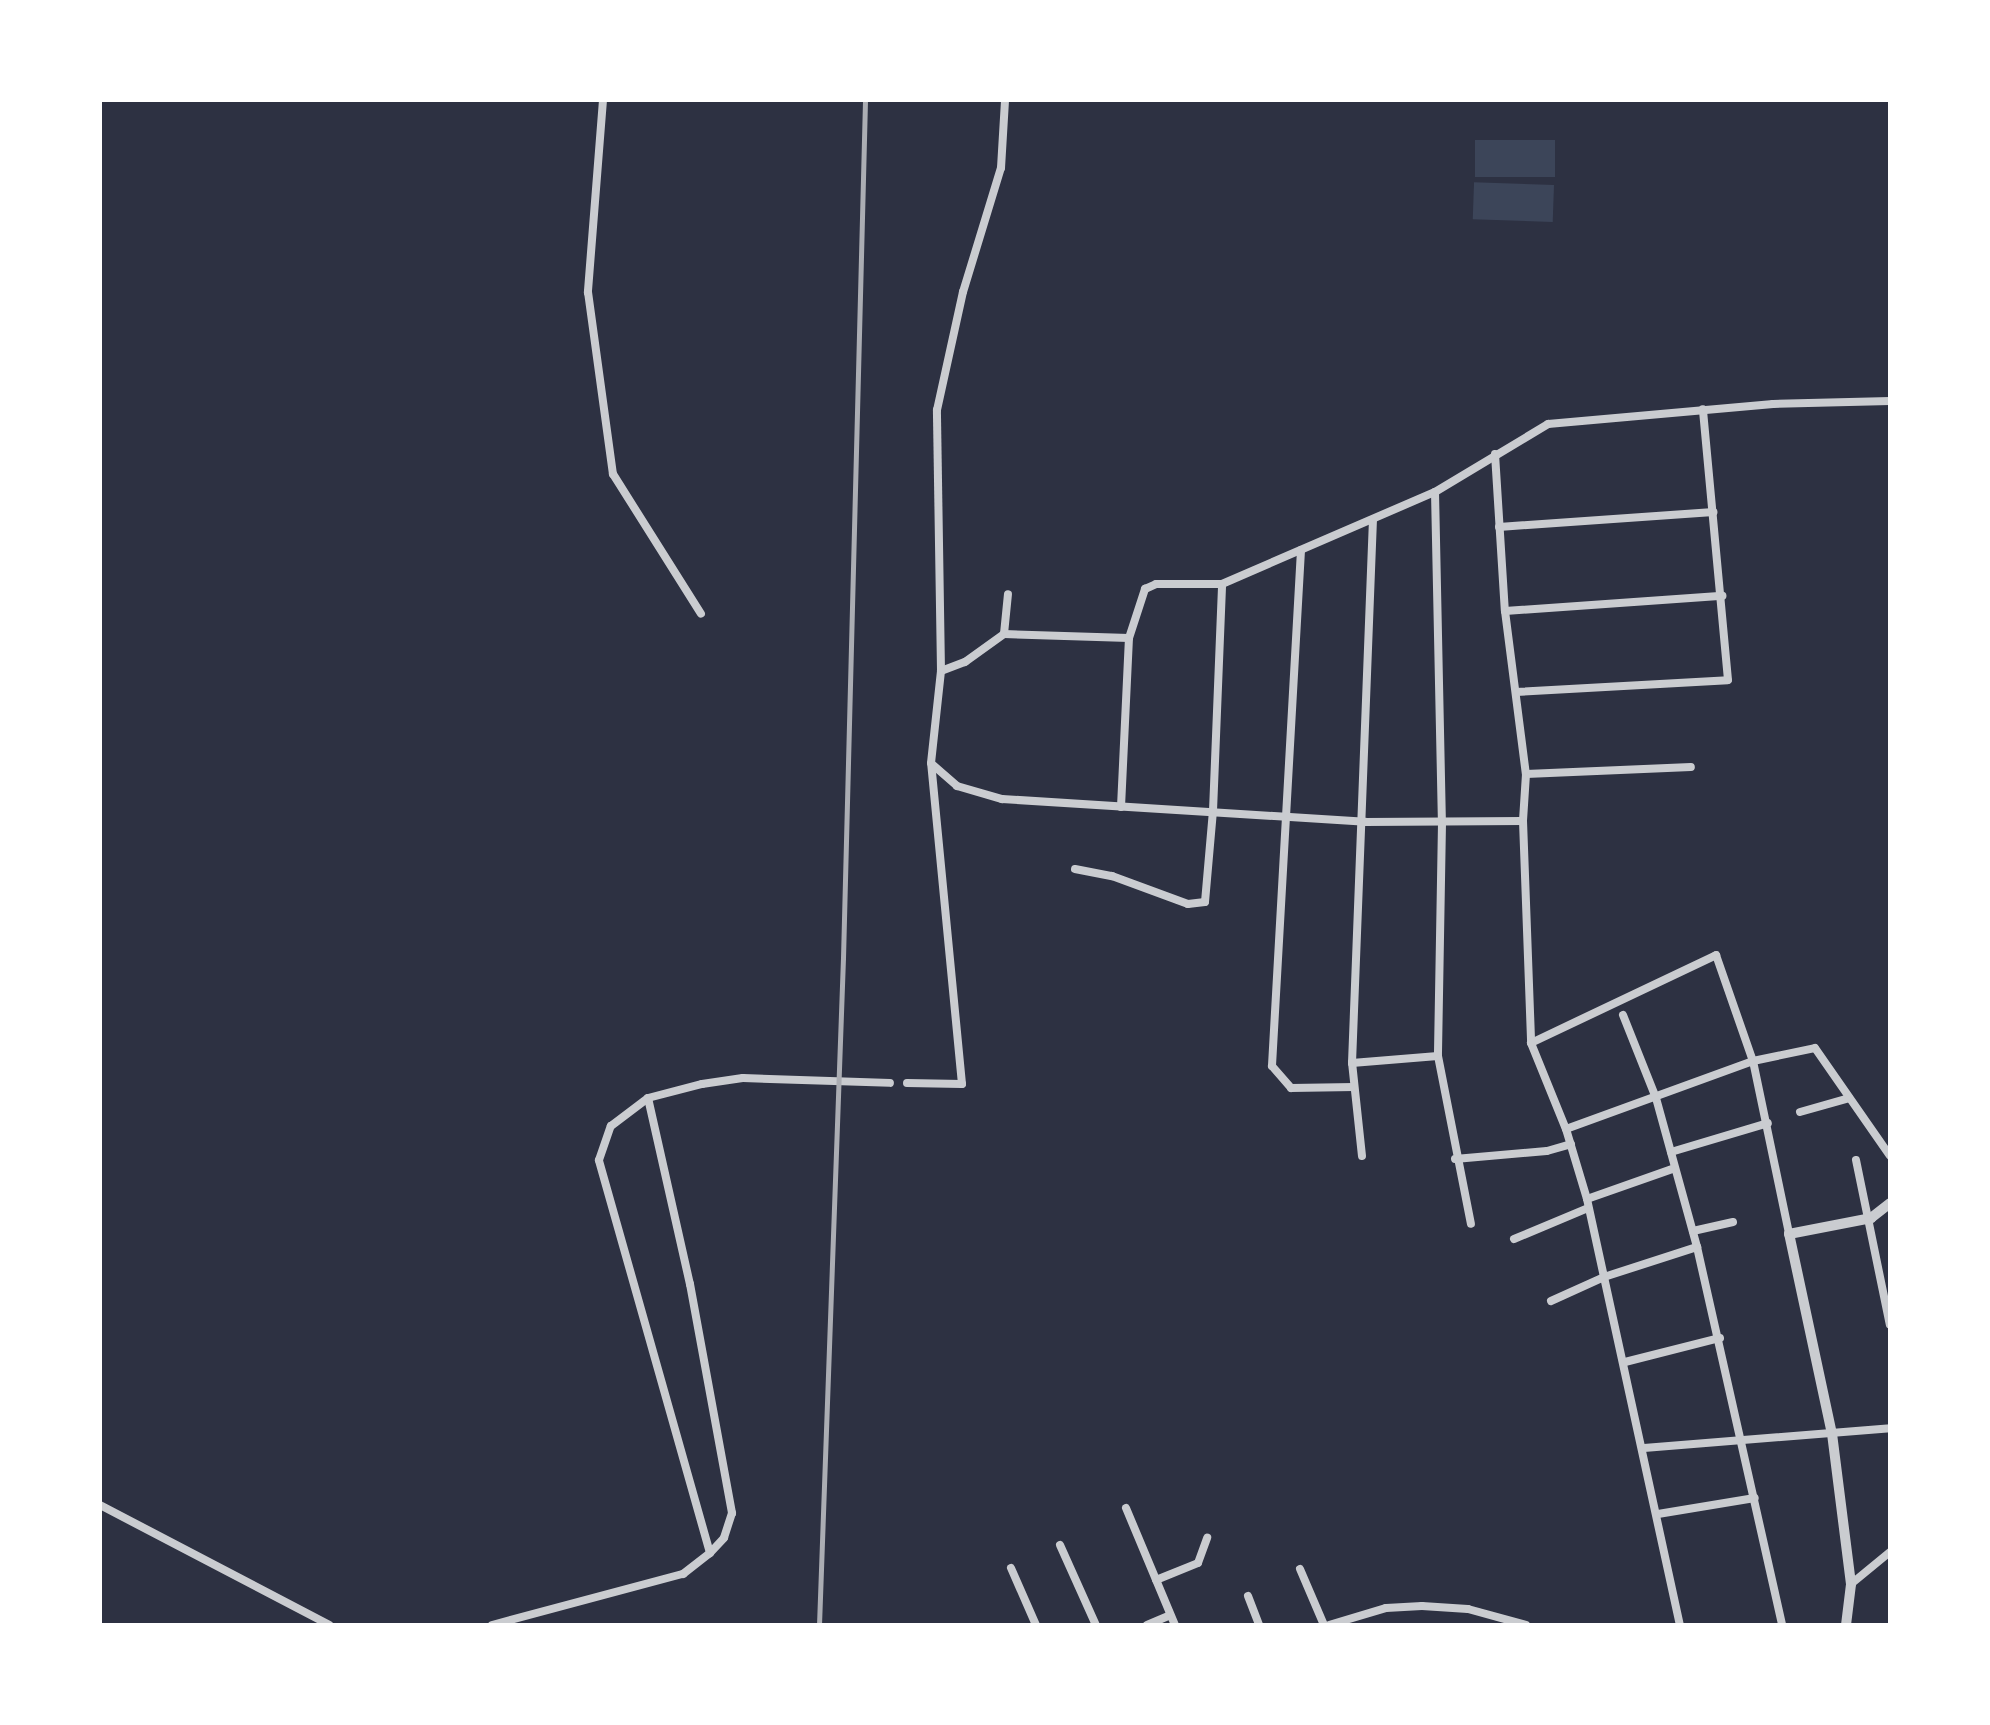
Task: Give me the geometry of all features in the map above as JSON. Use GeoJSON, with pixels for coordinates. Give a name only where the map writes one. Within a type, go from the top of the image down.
{"type":"FeatureCollection","features":[{"type":"Feature","properties":{"kind":"street"},"geometry":{"type":"LineString","coordinates":[[603,100],[588,292],[613,474],[701,614]]}},
{"type":"Feature","properties":{"kind":"street"},"geometry":{"type":"LineString","coordinates":[[908,1083],[962,1084],[931,763],[941,671],[936,410],[964,292],[1001,168],[1005,100]]}},
{"type":"Feature","properties":{"kind":"street"},"geometry":{"type":"LineString","coordinates":[[1121,806],[1129,638],[1145,589],[1156,584],[1222,584],[1435,492],[1548,424],[1704,409],[1890,401]]}},
{"type":"Feature","properties":{"kind":"street"},"geometry":{"type":"LineString","coordinates":[[1516,692],[1728,680],[1704,409]]}},
{"type":"Feature","properties":{"kind":"street"},"geometry":{"type":"LineString","coordinates":[[1495,454],[1505,610],[1526,774],[1522,821],[1531,1043],[1566,1129],[1587,1204],[1626,1362],[1680,1625]]}},
{"type":"Feature","properties":{"kind":"street"},"geometry":{"type":"LineString","coordinates":[[1435,492],[1442,823],[1438,1056],[1455,1159],[1471,1224]]}},
{"type":"Feature","properties":{"kind":"street"},"geometry":{"type":"LineString","coordinates":[[1499,527],[1714,512]]}},
{"type":"Feature","properties":{"kind":"street"},"geometry":{"type":"LineString","coordinates":[[1362,1156],[1352,1063],[1365,822],[1373,519]]}},
{"type":"Feature","properties":{"kind":"street"},"geometry":{"type":"LineString","coordinates":[[1301,550],[1272,1066],[1290,1088],[1354,1087]]}},
{"type":"Feature","properties":{"kind":"street"},"geometry":{"type":"LineString","coordinates":[[1075,870],[1112,876],[1199,905],[1204,902],[1213,812],[1222,584]]}},
{"type":"Feature","properties":{"kind":"street"},"geometry":{"type":"LineString","coordinates":[[1004,634],[1008,594]]}},
{"type":"Feature","properties":{"kind":"street"},"geometry":{"type":"LineString","coordinates":[[1505,610],[1722,596]]}},
{"type":"Feature","properties":{"kind":"street"},"geometry":{"type":"LineString","coordinates":[[941,671],[965,662],[1004,634],[1129,638]]}},
{"type":"Feature","properties":{"kind":"street"},"geometry":{"type":"LineString","coordinates":[[931,763],[957,786],[1002,799],[1288,814],[1365,822],[1522,821]]}},
{"type":"Feature","properties":{"kind":"street"},"geometry":{"type":"LineString","coordinates":[[1526,774],[1691,767]]}},
{"type":"Feature","properties":{"kind":"street"},"geometry":{"type":"LineString","coordinates":[[1531,1043],[1716,954],[1754,1061],[1832,1434],[1851,1584],[1846,1625]]}},
{"type":"Feature","properties":{"kind":"street"},"geometry":{"type":"LineString","coordinates":[[1623,1015],[1656,1098],[1693,1231],[1782,1625]]}},
{"type":"Feature","properties":{"kind":"street"},"geometry":{"type":"LineString","coordinates":[[1566,1129],[1754,1061],[1815,1048],[1890,1156]]}},
{"type":"Feature","properties":{"kind":"street"},"geometry":{"type":"LineString","coordinates":[[1352,1063],[1438,1056]]}},
{"type":"Feature","properties":{"kind":"street"},"geometry":{"type":"LineString","coordinates":[[710,1554],[599,1160],[610,1126],[648,1098],[743,1078],[890,1082]]}},
{"type":"Feature","properties":{"kind":"street"},"geometry":{"type":"LineString","coordinates":[[492,1625],[683,1574],[724,1538],[732,1513],[690,1284],[648,1098]]}},
{"type":"Feature","properties":{"kind":"street"},"geometry":{"type":"LineString","coordinates":[[1800,1112],[1849,1098]]}},
{"type":"Feature","properties":{"kind":"street"},"geometry":{"type":"LineString","coordinates":[[1671,1152],[1768,1123]]}},
{"type":"Feature","properties":{"kind":"street"},"geometry":{"type":"LineString","coordinates":[[1455,1159],[1547,1152],[1571,1144]]}},
{"type":"Feature","properties":{"kind":"street"},"geometry":{"type":"LineString","coordinates":[[1856,1160],[1890,1325]]}},
{"type":"Feature","properties":{"kind":"street"},"geometry":{"type":"LineString","coordinates":[[1514,1239],[1675,1168]]}},
{"type":"Feature","properties":{"kind":"street"},"geometry":{"type":"LineString","coordinates":[[1788,1234],[1870,1218],[1890,1203]]}},
{"type":"Feature","properties":{"kind":"street"},"geometry":{"type":"LineString","coordinates":[[1693,1231],[1733,1222]]}},
{"type":"Feature","properties":{"kind":"street"},"geometry":{"type":"LineString","coordinates":[[1552,1301],[1604,1277],[1697,1247]]}},
{"type":"Feature","properties":{"kind":"street"},"geometry":{"type":"LineString","coordinates":[[1626,1362],[1720,1338]]}},
{"type":"Feature","properties":{"kind":"street"},"geometry":{"type":"LineString","coordinates":[[1644,1448],[1890,1428]]}},
{"type":"Feature","properties":{"kind":"street"},"geometry":{"type":"LineString","coordinates":[[1658,1514],[1755,1498]]}},
{"type":"Feature","properties":{"kind":"street"},"geometry":{"type":"LineString","coordinates":[[100,1505],[330,1625]]}},
{"type":"Feature","properties":{"kind":"street"},"geometry":{"type":"LineString","coordinates":[[1126,1508],[1174,1625]]}},
{"type":"Feature","properties":{"kind":"street"},"geometry":{"type":"LineString","coordinates":[[1156,1580],[1198,1563],[1207,1538]]}},
{"type":"Feature","properties":{"kind":"street"},"geometry":{"type":"LineString","coordinates":[[1060,1546],[1096,1625]]}},
{"type":"Feature","properties":{"kind":"street"},"geometry":{"type":"LineString","coordinates":[[1851,1584],[1890,1552]]}},
{"type":"Feature","properties":{"kind":"street"},"geometry":{"type":"LineString","coordinates":[[1011,1568],[1036,1625]]}},
{"type":"Feature","properties":{"kind":"street"},"geometry":{"type":"LineString","coordinates":[[1300,1568],[1327,1625],[1386,1608],[1422,1606],[1468,1608],[1526,1625]]}},
{"type":"Feature","properties":{"kind":"street"},"geometry":{"type":"LineString","coordinates":[[1248,1596],[1260,1625]]}},
{"type":"Feature","properties":{"kind":"street"},"geometry":{"type":"LineString","coordinates":[[1146,1625],[1170,1615]]}},
{"type":"Feature","properties":{"kind":"shaded area"},"geometry":{"type":"Polygon","coordinates":[[[1475,140],[1555,140],[1555,177],[1475,177],[1475,140]]]}},
{"type":"Feature","properties":{"kind":"shaded area"},"geometry":{"type":"Polygon","coordinates":[[[1474,182],[1554,185],[1553,222],[1473,219],[1474,182]]]}},
{"type":"Feature","properties":{"kind":"railway"},"geometry":{"type":"LineString","coordinates":[[819,1625],[843,958],[865,100]]}}]}
